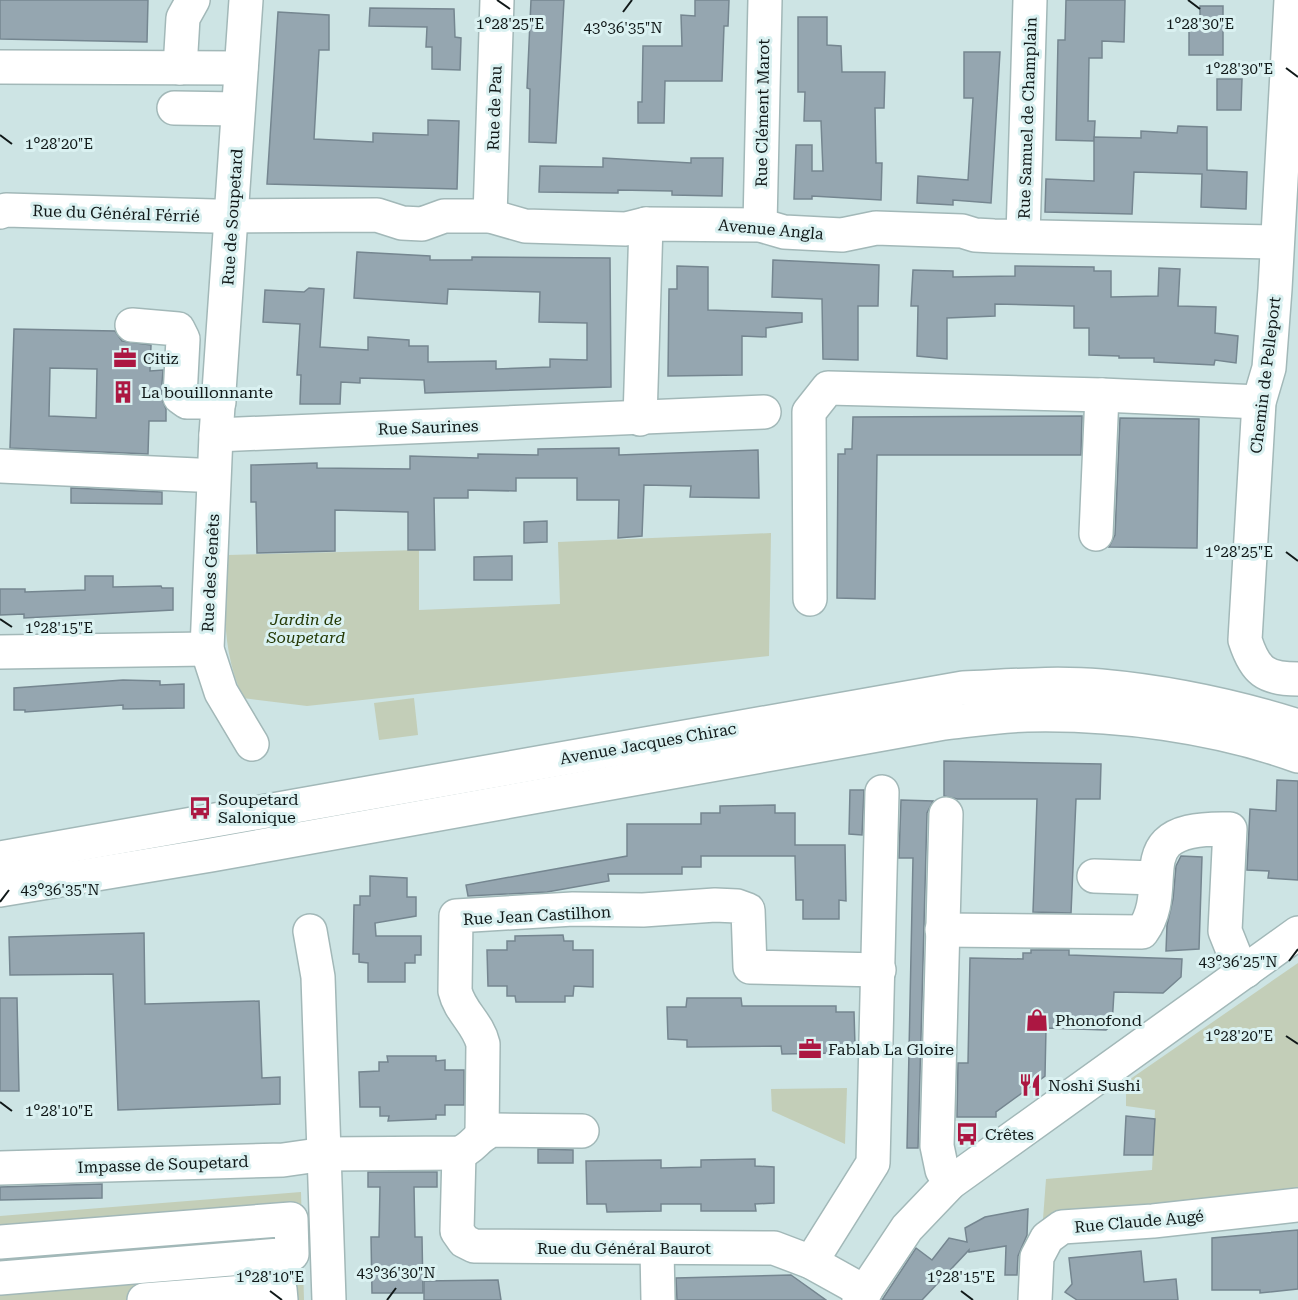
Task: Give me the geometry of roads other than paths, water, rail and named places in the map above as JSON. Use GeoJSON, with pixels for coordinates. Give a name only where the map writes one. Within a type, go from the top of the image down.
{"type":"FeatureCollection","features":[{"type":"Feature","properties":{"kind":"street"},"geometry":{"type":"LineString","coordinates":[[180,68],[183,18],[193,0]]}},
{"type":"Feature","properties":{"kind":"street","name":"Rue de Soupetard"},"geometry":{"type":"LineString","coordinates":[[216,435],[233,216],[246,0]]}},
{"type":"Feature","properties":{"kind":"street","name":"Rue de Pau"},"geometry":{"type":"LineString","coordinates":[[490,216],[497,0]]}},
{"type":"Feature","properties":{"kind":"street","name":"Rue Clément Marot"},"geometry":{"type":"LineString","coordinates":[[760,225],[765,0]]}},
{"type":"Feature","properties":{"kind":"street","name":"Rue Samuel de Champlain"},"geometry":{"type":"LineString","coordinates":[[1023,237],[1030,0]]}},
{"type":"Feature","properties":{"kind":"street","name":"Chemin de Pelleport"},"geometry":{"type":"LineString","coordinates":[[1291,0],[1269,368],[1259,402],[1245,640],[1251,658],[1264,674],[1281,679],[1298,679]]}},
{"type":"Feature","properties":{"kind":"street"},"geometry":{"type":"LineString","coordinates":[[0,67],[241,68]]}},
{"type":"Feature","properties":{"kind":"street"},"geometry":{"type":"LineString","coordinates":[[174,108],[238,109]]}},
{"type":"Feature","properties":{"kind":"street","name":"Rue du Général Férrié"},"geometry":{"type":"LineString","coordinates":[[0,213],[6,210],[233,216]]}},
{"type":"Feature","properties":{"kind":"street","name":"Avenue Angla"},"geometry":{"type":"LineString","coordinates":[[233,216],[377,215],[402,223],[422,224],[444,216],[490,216],[525,226],[626,229],[646,224],[760,225],[784,232],[842,235],[876,228],[962,231],[975,236],[1277,242]]}},
{"type":"Feature","properties":{"kind":"street"},"geometry":{"type":"LineString","coordinates":[[640,418],[646,224]]}},
{"type":"Feature","properties":{"kind":"street"},"geometry":{"type":"LineString","coordinates":[[132,325],[178,329],[183,339],[180,397],[187,402],[219,402]]}},
{"type":"Feature","properties":{"kind":"street"},"geometry":{"type":"LineString","coordinates":[[810,599],[809,412],[828,388],[1102,394],[1259,402]]}},
{"type":"Feature","properties":{"kind":"street"},"geometry":{"type":"LineString","coordinates":[[1096,534],[1102,394]]}},
{"type":"Feature","properties":{"kind":"street","name":"Rue Saurines"},"geometry":{"type":"LineString","coordinates":[[216,435],[764,412]]}},
{"type":"Feature","properties":{"kind":"street","name":"Rue des Genêts"},"geometry":{"type":"LineString","coordinates":[[0,652],[207,649],[216,435]]}},
{"type":"Feature","properties":{"kind":"street"},"geometry":{"type":"LineString","coordinates":[[0,466],[196,475]]}},
{"type":"Feature","properties":{"kind":"street"},"geometry":{"type":"LineString","coordinates":[[207,649],[221,692],[252,744]]}},
{"type":"Feature","properties":{"kind":"street","name":"Avenue Jacques Chirac"},"geometry":{"type":"LineString","coordinates":[[0,858],[963,688],[1100,686],[1243,710],[1298,726]]}},
{"type":"Feature","properties":{"kind":"street","name":"Avenue Jacques Chirac"},"geometry":{"type":"LineString","coordinates":[[0,890],[211,855],[944,723],[1026,715],[1103,717],[1211,732],[1298,756]]}},
{"type":"Feature","properties":{"kind":"street"},"geometry":{"type":"LineString","coordinates":[[811,1262],[873,1163],[882,792]]}},
{"type":"Feature","properties":{"kind":"street"},"geometry":{"type":"LineString","coordinates":[[946,814],[937,1146],[942,1170],[950,1183]]}},
{"type":"Feature","properties":{"kind":"street"},"geometry":{"type":"LineString","coordinates":[[942,930],[1142,932],[1151,919],[1156,860],[1168,842],[1202,828],[1230,829],[1225,931],[1235,956],[1246,971]]}},
{"type":"Feature","properties":{"kind":"street"},"geometry":{"type":"LineString","coordinates":[[1094,876],[1155,878]]}},
{"type":"Feature","properties":{"kind":"street","name":"Rue Jean Castilhon"},"geometry":{"type":"LineString","coordinates":[[470,1143],[483,1044],[480,1032],[458,1002],[454,992],[456,916],[573,909],[643,910],[737,906],[748,910],[750,967],[879,970]]}},
{"type":"Feature","properties":{"kind":"street"},"geometry":{"type":"LineString","coordinates":[[310,931],[318,977],[329,1300]]}},
{"type":"Feature","properties":{"kind":"street"},"geometry":{"type":"LineString","coordinates":[[862,1296],[907,1228],[950,1183],[1298,933]]}},
{"type":"Feature","properties":{"kind":"street","name":"Impasse de Soupetard"},"geometry":{"type":"LineString","coordinates":[[0,1168],[283,1160],[325,1154],[470,1143],[493,1130],[582,1131]]}},
{"type":"Feature","properties":{"kind":"street","name":"Rue du Général Baurot"},"geometry":{"type":"LineString","coordinates":[[470,1143],[457,1231],[464,1241],[474,1246],[767,1248],[791,1253],[811,1262],[862,1296]]}},
{"type":"Feature","properties":{"kind":"street","name":"Rue Claude Augé"},"geometry":{"type":"LineString","coordinates":[[1035,1300],[1037,1257],[1047,1238],[1062,1227],[1153,1221],[1298,1205]]}},
{"type":"Feature","properties":{"kind":"street"},"geometry":{"type":"LineString","coordinates":[[0,1242],[291,1219],[292,1254],[0,1278]]}},
{"type":"Feature","properties":{"kind":"street"},"geometry":{"type":"LineString","coordinates":[[657,1249],[658,1300]]}},
{"type":"Feature","properties":{"kind":"street"},"geometry":{"type":"LineString","coordinates":[[144,1300],[280,1289],[281,1300]]}},
{"type":"Feature","properties":{"kind":"place","name":"Citiz"},"geometry":{"type":"Point","coordinates":[125,358]}},
{"type":"Feature","properties":{"kind":"place","name":"La bouillonnante"},"geometry":{"type":"Point","coordinates":[123,392]}},
{"type":"Feature","properties":{"kind":"place","name":"Soupetard Salonique"},"geometry":{"type":"Point","coordinates":[200,808]}},
{"type":"Feature","properties":{"kind":"place","name":"Phonofond"},"geometry":{"type":"Point","coordinates":[1037,1020]}},
{"type":"Feature","properties":{"kind":"place","name":"Fablab La Gloire"},"geometry":{"type":"Point","coordinates":[810,1049]}},
{"type":"Feature","properties":{"kind":"place","name":"Noshi Sushi"},"geometry":{"type":"Point","coordinates":[1030,1085]}},
{"type":"Feature","properties":{"kind":"place","name":"Crêtes"},"geometry":{"type":"Point","coordinates":[967,1134]}},
{"type":"Feature","properties":{"kind":"park label","name":"Jardin de Soupetard"},"geometry":{"type":"Point","coordinates":[306,628]}}]}
